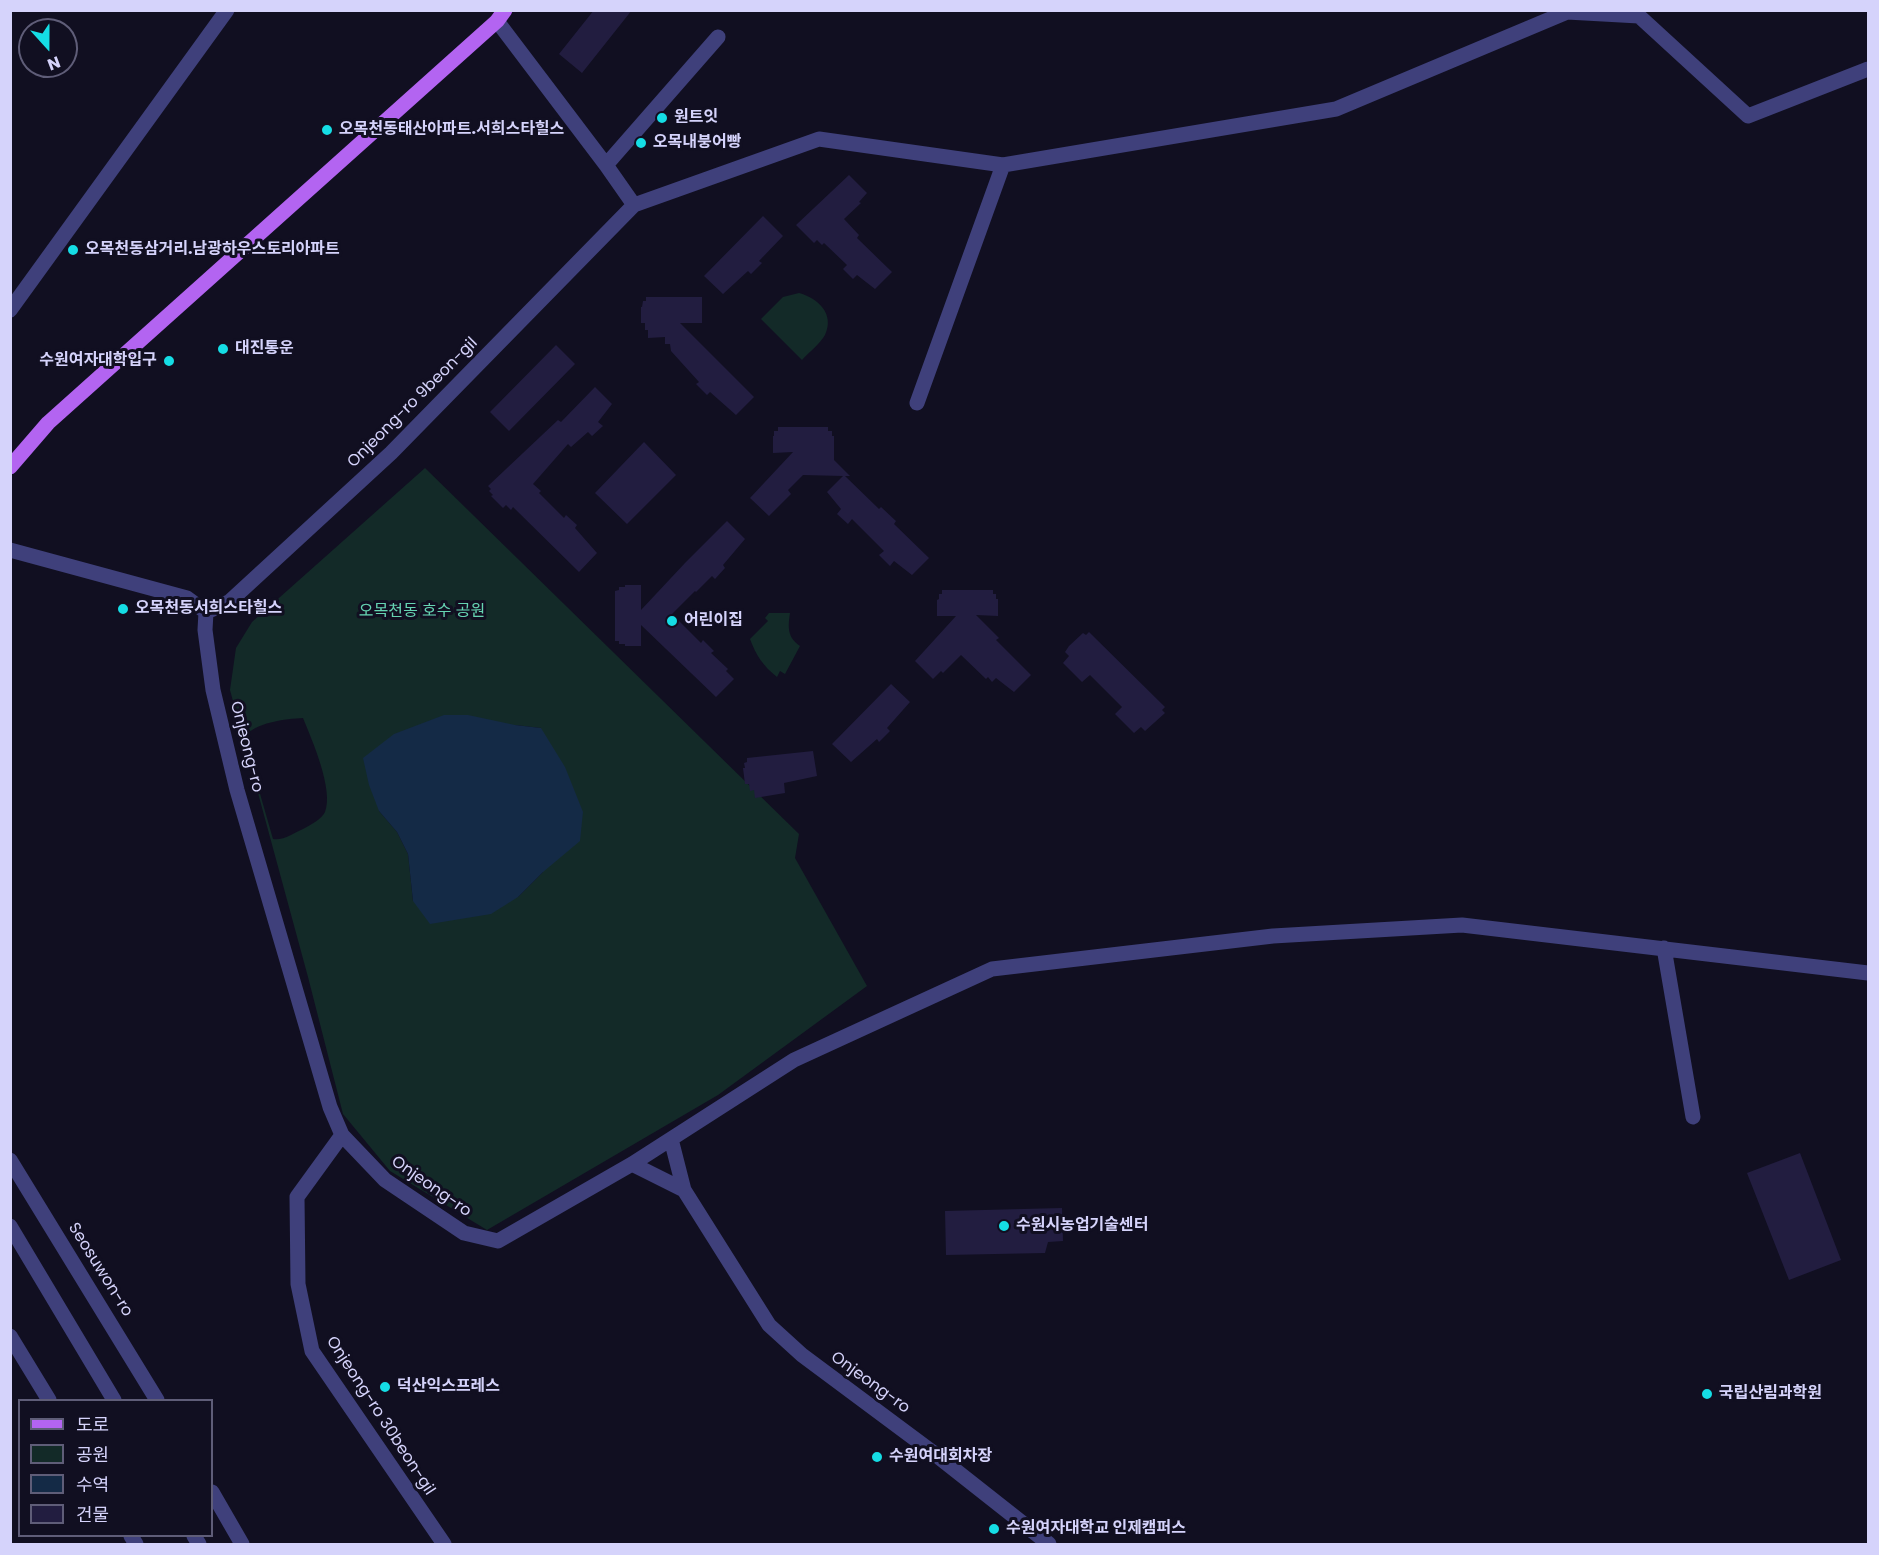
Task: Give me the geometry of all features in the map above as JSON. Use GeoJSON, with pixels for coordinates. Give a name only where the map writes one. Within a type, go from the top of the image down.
{"type":"FeatureCollection","features":[{"type":"Feature","properties":{"kind":"main road"},"geometry":{"type":"LineString","coordinates":[[10,452],[48,423],[497,14]]}},
{"type":"Feature","properties":{"kind":"main road"},"geometry":{"type":"LineString","coordinates":[[10,468],[48,423]]}},
{"type":"Feature","properties":{"kind":"street"},"geometry":{"type":"LineString","coordinates":[[10,310],[227,10]]}},
{"type":"Feature","properties":{"kind":"street"},"geometry":{"type":"LineString","coordinates":[[497,14],[634,205],[819,139],[1003,165],[1336,110],[1567,12],[1639,16],[1748,116],[1869,69]]}},
{"type":"Feature","properties":{"kind":"street"},"geometry":{"type":"LineString","coordinates":[[606,165],[718,37]]}},
{"type":"Feature","properties":{"kind":"street"},"geometry":{"type":"LineString","coordinates":[[917,403],[1003,165]]}},
{"type":"Feature","properties":{"kind":"street","name":"Onjeong-ro 9beon-gil"},"geometry":{"type":"LineString","coordinates":[[206,612],[229,602],[391,453],[634,205]]}},
{"type":"Feature","properties":{"kind":"street"},"geometry":{"type":"LineString","coordinates":[[10,550],[187,598],[206,612]]}},
{"type":"Feature","properties":{"kind":"street","name":"Onjeong-ro"},"geometry":{"type":"LineString","coordinates":[[206,612],[205,630],[213,690],[237,790],[330,1107],[342,1135],[385,1180],[435,1214],[464,1233],[498,1241],[632,1164],[794,1060],[992,969],[1273,936],[1462,925],[1869,972]]}},
{"type":"Feature","properties":{"kind":"street"},"geometry":{"type":"LineString","coordinates":[[1664,948],[1693,1117]]}},
{"type":"Feature","properties":{"kind":"street","name":"Onjeong-ro 30beon-gil"},"geometry":{"type":"LineString","coordinates":[[342,1135],[297,1197],[298,1284],[312,1351],[444,1545]]}},
{"type":"Feature","properties":{"kind":"street"},"geometry":{"type":"LineString","coordinates":[[671,1139],[684,1190]]}},
{"type":"Feature","properties":{"kind":"street","name":"Seosuwon-ro"},"geometry":{"type":"LineString","coordinates":[[10,1160],[99,1302],[156,1399]]}},
{"type":"Feature","properties":{"kind":"street"},"geometry":{"type":"LineString","coordinates":[[632,1164],[684,1190]]}},
{"type":"Feature","properties":{"kind":"street","name":"Onjeong-ro"},"geometry":{"type":"LineString","coordinates":[[684,1190],[769,1325],[802,1355],[931,1451],[1049,1545]]}},
{"type":"Feature","properties":{"kind":"street"},"geometry":{"type":"LineString","coordinates":[[10,1226],[113,1399]]}},
{"type":"Feature","properties":{"kind":"street"},"geometry":{"type":"LineString","coordinates":[[10,1336],[49,1399]]}},
{"type":"Feature","properties":{"kind":"street"},"geometry":{"type":"LineString","coordinates":[[213,1494],[242,1545]]}},
{"type":"Feature","properties":{"kind":"green space"},"geometry":{"type":"Polygon","coordinates":[[[799,293],[818,303],[828,320],[825,335],[802,360],[761,319],[783,297],[799,293]]]}},
{"type":"Feature","properties":{"kind":"green space","name":"오목천동 호수 공원"},"geometry":{"type":"Polygon","coordinates":[[[425,468],[799,834],[795,858],[867,986],[718,1095],[487,1230],[390,1171],[343,1114],[230,690],[236,648],[252,622],[425,468]],[[303,718],[263,725],[255,728],[244,738],[273,839],[285,838],[303,829],[319,819],[325,812],[327,791],[324,778],[303,718]],[[515,725],[379,811],[397,832],[408,854],[413,901],[518,897],[543,872],[541,728],[515,725]]]}},
{"type":"Feature","properties":{"kind":"green space"},"geometry":{"type":"Polygon","coordinates":[[[769,613],[790,613],[789,631],[800,646],[785,674],[780,671],[777,677],[760,660],[750,639],[768,621],[765,618],[769,613]]]}},
{"type":"Feature","properties":{"kind":"water"},"geometry":{"type":"Polygon","coordinates":[[[444,715],[468,715],[541,728],[565,767],[583,812],[580,841],[518,897],[491,914],[430,924],[413,901],[408,854],[397,832],[379,811],[369,785],[363,758],[394,734],[444,715]]]}},
{"type":"Feature","properties":{"kind":"building"},"geometry":{"type":"Polygon","coordinates":[[[594,10],[632,10],[582,73],[559,54],[594,10]]]}},
{"type":"Feature","properties":{"kind":"building"},"geometry":{"type":"Polygon","coordinates":[[[849,175],[867,193],[859,202],[861,203],[844,219],[859,235],[857,238],[892,272],[875,289],[857,275],[853,279],[843,269],[847,265],[824,243],[822,245],[817,240],[814,243],[796,225],[849,175]]]}},
{"type":"Feature","properties":{"kind":"building"},"geometry":{"type":"Polygon","coordinates":[[[763,216],[783,236],[759,261],[762,263],[751,274],[748,271],[723,294],[704,276],[763,216]]]}},
{"type":"Feature","properties":{"kind":"building"},"geometry":{"type":"Polygon","coordinates":[[[646,297],[702,297],[702,323],[680,323],[754,397],[736,415],[710,392],[707,395],[696,384],[699,382],[671,351],[670,344],[665,344],[665,337],[648,338],[645,323],[641,323],[641,307],[646,297]]]}},
{"type":"Feature","properties":{"kind":"building"},"geometry":{"type":"Polygon","coordinates":[[[556,345],[575,364],[509,431],[490,412],[556,345]]]}},
{"type":"Feature","properties":{"kind":"building"},"geometry":{"type":"Polygon","coordinates":[[[595,387],[612,404],[598,422],[603,426],[592,436],[588,432],[571,447],[568,444],[533,484],[564,518],[566,515],[577,525],[575,528],[597,553],[579,572],[513,507],[511,510],[506,505],[503,508],[491,496],[493,495],[488,486],[558,420],[561,422],[595,387]]]}},
{"type":"Feature","properties":{"kind":"building"},"geometry":{"type":"Polygon","coordinates":[[[778,427],[828,427],[828,431],[832,431],[832,436],[834,436],[834,460],[850,476],[845,476],[879,509],[881,507],[896,521],[894,524],[929,558],[912,575],[894,561],[890,566],[879,555],[884,551],[852,519],[848,524],[837,514],[841,509],[827,492],[843,476],[803,475],[788,490],[791,494],[769,516],[750,498],[793,452],[773,453],[773,436],[774,431],[778,431],[778,427]]]}},
{"type":"Feature","properties":{"kind":"building"},"geometry":{"type":"Polygon","coordinates":[[[644,442],[676,475],[627,524],[595,493],[644,442]]]}},
{"type":"Feature","properties":{"kind":"building"},"geometry":{"type":"Polygon","coordinates":[[[727,521],[745,539],[723,565],[725,568],[715,579],[712,576],[672,614],[701,643],[703,640],[714,651],[711,653],[728,669],[726,671],[734,679],[716,697],[641,625],[641,646],[625,646],[615,641],[615,591],[625,585],[641,585],[641,610],[727,521]]]}},
{"type":"Feature","properties":{"kind":"building"},"geometry":{"type":"Polygon","coordinates":[[[942,590],[993,590],[993,594],[996,594],[998,616],[976,615],[999,638],[996,640],[1031,675],[1014,692],[996,678],[992,682],[988,677],[986,679],[961,655],[943,673],[941,671],[933,679],[915,661],[956,616],[937,616],[937,600],[942,590]]]}},
{"type":"Feature","properties":{"kind":"building"},"geometry":{"type":"Polygon","coordinates":[[[1089,632],[1165,707],[1162,710],[1165,713],[1145,731],[1141,727],[1134,733],[1115,714],[1122,707],[1090,675],[1082,682],[1063,663],[1069,656],[1065,652],[1069,646],[1083,633],[1086,635],[1089,632]]]}},
{"type":"Feature","properties":{"kind":"building"},"geometry":{"type":"Polygon","coordinates":[[[891,684],[910,702],[887,728],[890,731],[879,742],[877,739],[851,762],[832,744],[891,684]]]}},
{"type":"Feature","properties":{"kind":"building"},"geometry":{"type":"Polygon","coordinates":[[[813,751],[817,776],[784,783],[785,793],[755,798],[754,790],[750,791],[749,784],[745,784],[743,768],[745,768],[744,763],[747,762],[747,758],[813,751]]]}},
{"type":"Feature","properties":{"kind":"building"},"geometry":{"type":"Polygon","coordinates":[[[1800,1153],[1841,1260],[1789,1280],[1747,1173],[1800,1153]]]}},
{"type":"Feature","properties":{"kind":"building","name":"수원시농업기술센터"},"geometry":{"type":"Polygon","coordinates":[[[1062,1208],[1063,1241],[1048,1242],[1045,1253],[946,1255],[945,1211],[1062,1208]]]}},
{"type":"Feature","properties":{"kind":"place","name":"원트잇"},"geometry":{"type":"Point","coordinates":[662,118]}},
{"type":"Feature","properties":{"kind":"place","name":"오목천동태산아파트.서희스타힐스"},"geometry":{"type":"Point","coordinates":[327,130]}},
{"type":"Feature","properties":{"kind":"place","name":"오목내붕어빵"},"geometry":{"type":"Point","coordinates":[641,143]}},
{"type":"Feature","properties":{"kind":"place","name":"오목천동삼거리.남광하우스토리아파트"},"geometry":{"type":"Point","coordinates":[73,250]}},
{"type":"Feature","properties":{"kind":"place","name":"대진통운"},"geometry":{"type":"Point","coordinates":[223,349]}},
{"type":"Feature","properties":{"kind":"place","name":"수원여자대학입구"},"geometry":{"type":"Point","coordinates":[169,361]}},
{"type":"Feature","properties":{"kind":"place","name":"오목천동서희스타힐스"},"geometry":{"type":"Point","coordinates":[123,609]}},
{"type":"Feature","properties":{"kind":"place","name":"어린이집"},"geometry":{"type":"Point","coordinates":[672,621]}},
{"type":"Feature","properties":{"kind":"place","name":"수원시농업기술센터"},"geometry":{"type":"Point","coordinates":[1004,1226]}},
{"type":"Feature","properties":{"kind":"place","name":"덕산익스프레스"},"geometry":{"type":"Point","coordinates":[385,1387]}},
{"type":"Feature","properties":{"kind":"place","name":"국립산림과학원"},"geometry":{"type":"Point","coordinates":[1707,1394]}},
{"type":"Feature","properties":{"kind":"place","name":"수원여대회차장"},"geometry":{"type":"Point","coordinates":[877,1457]}},
{"type":"Feature","properties":{"kind":"place","name":"수원여자대학교 인제캠퍼스"},"geometry":{"type":"Point","coordinates":[994,1529]}}]}
